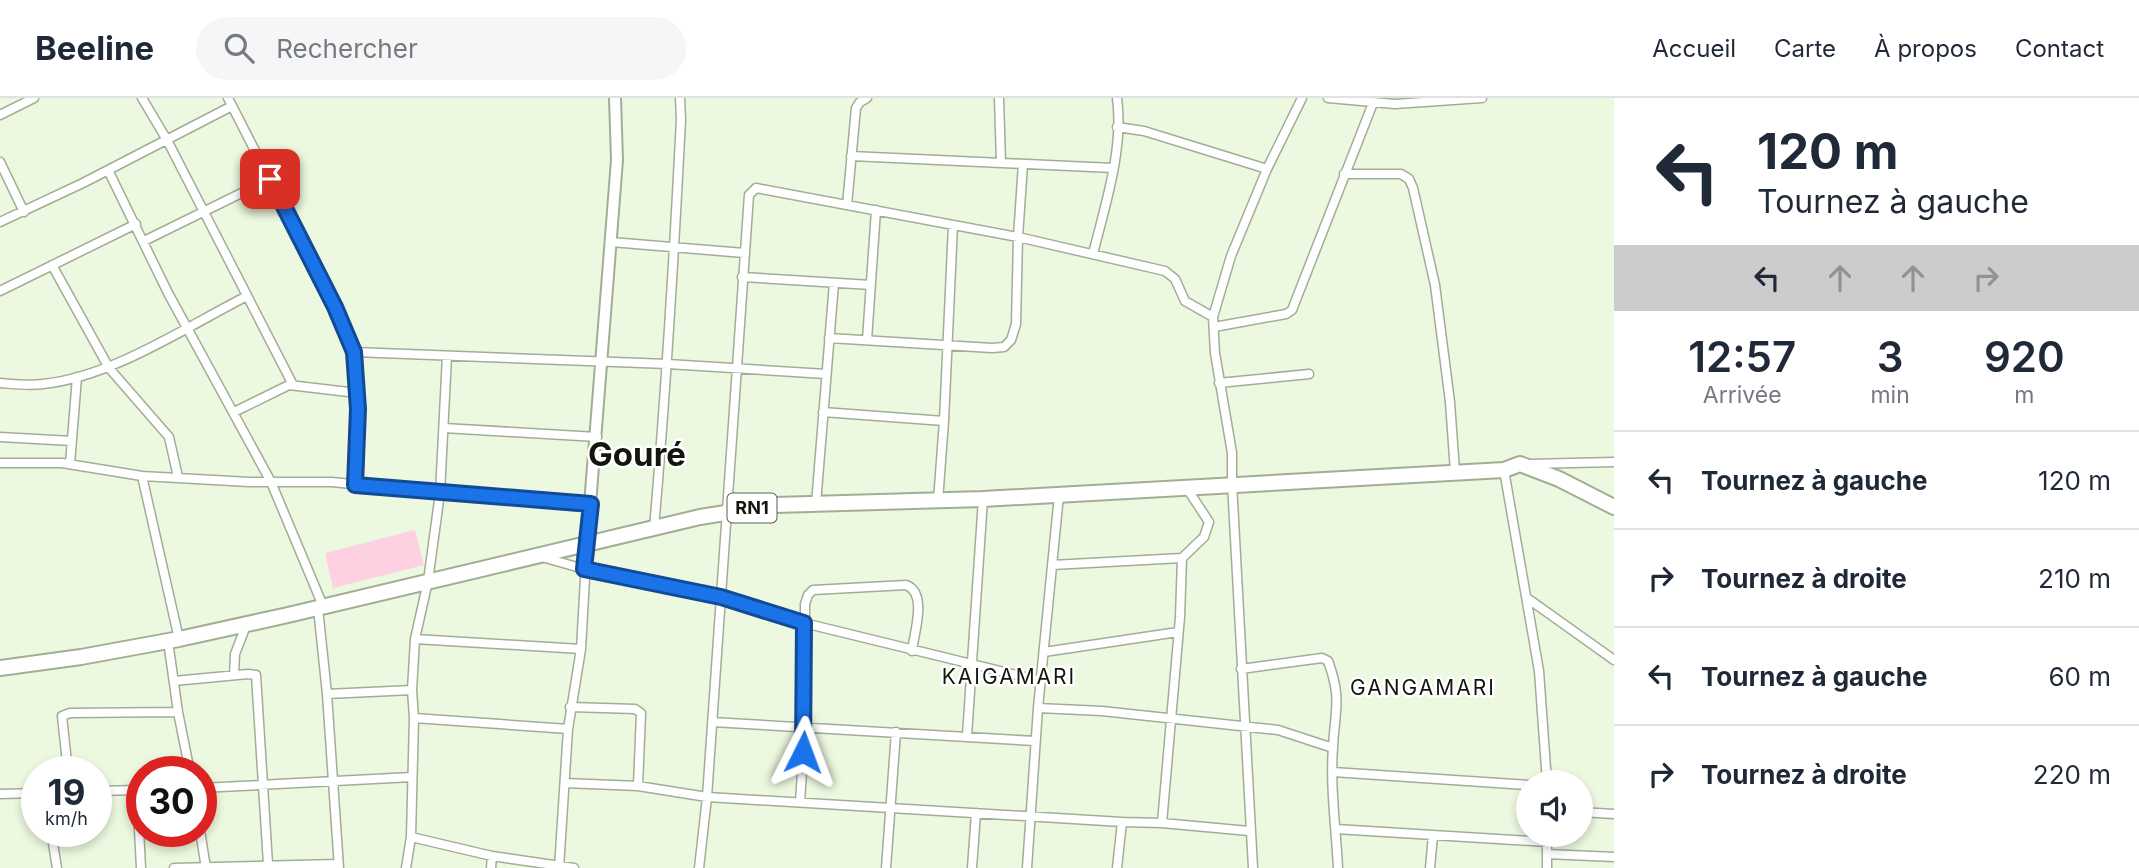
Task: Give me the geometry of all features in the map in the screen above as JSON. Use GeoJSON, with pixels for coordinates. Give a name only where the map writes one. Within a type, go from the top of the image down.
{"type":"FeatureCollection","features":[{"type":"Feature","properties":{"kind":"highway","name":"RN1"},"geometry":{"type":"LineString","coordinates":[[0,668],[174,640],[587,543],[726,512],[775,505],[1059,495],[1504,470],[1520,464]]}},
{"type":"Feature","properties":{"kind":"highway"},"geometry":{"type":"LineString","coordinates":[[1520,464],[1559,479],[1614,508]]}},
{"type":"Feature","properties":{"kind":"main road"},"geometry":{"type":"LineString","coordinates":[[587,543],[617,160],[615,98]]}},
{"type":"Feature","properties":{"kind":"street"},"geometry":{"type":"LineString","coordinates":[[0,115],[34,98]]}},
{"type":"Feature","properties":{"kind":"street"},"geometry":{"type":"LineString","coordinates":[[142,98],[167,140],[293,384]]}},
{"type":"Feature","properties":{"kind":"street"},"geometry":{"type":"LineString","coordinates":[[654,528],[664,468],[680,98]]}},
{"type":"Feature","properties":{"kind":"street"},"geometry":{"type":"LineString","coordinates":[[847,205],[856,108],[867,98]]}},
{"type":"Feature","properties":{"kind":"street"},"geometry":{"type":"LineString","coordinates":[[999,98],[1001,163]]}},
{"type":"Feature","properties":{"kind":"street"},"geometry":{"type":"LineString","coordinates":[[1093,254],[1113,168],[1117,127],[1116,98]]}},
{"type":"Feature","properties":{"kind":"street"},"geometry":{"type":"LineString","coordinates":[[1253,868],[1231,484],[1232,453],[1213,322],[1231,256],[1267,169],[1302,98]]}},
{"type":"Feature","properties":{"kind":"street"},"geometry":{"type":"LineString","coordinates":[[1328,98],[1373,103],[1482,98]]}},
{"type":"Feature","properties":{"kind":"street"},"geometry":{"type":"LineString","coordinates":[[0,222],[167,140],[230,102],[335,307],[354,352],[357,393],[355,485]]}},
{"type":"Feature","properties":{"kind":"street"},"geometry":{"type":"LineString","coordinates":[[699,868],[707,797],[744,253],[749,195],[755,188],[1018,237],[1171,274],[1185,301],[1213,322],[1286,314],[1292,310],[1373,103]]}},
{"type":"Feature","properties":{"kind":"street"},"geometry":{"type":"LineString","coordinates":[[1117,127],[1155,134],[1267,169]]}},
{"type":"Feature","properties":{"kind":"street"},"geometry":{"type":"LineString","coordinates":[[851,156],[1113,168]]}},
{"type":"Feature","properties":{"kind":"street"},"geometry":{"type":"LineString","coordinates":[[0,162],[24,212]]}},
{"type":"Feature","properties":{"kind":"street"},"geometry":{"type":"LineString","coordinates":[[829,338],[992,348],[1003,347],[1012,340],[1016,324],[1023,164]]}},
{"type":"Feature","properties":{"kind":"street"},"geometry":{"type":"LineString","coordinates":[[108,170],[187,327],[271,482],[320,607],[339,866],[268,864],[174,868]]}},
{"type":"Feature","properties":{"kind":"street"},"geometry":{"type":"LineString","coordinates":[[1344,174],[1401,174],[1409,179],[1413,188],[1435,285],[1450,402],[1455,472]]}},
{"type":"Feature","properties":{"kind":"street"},"geometry":{"type":"LineString","coordinates":[[145,241],[270,179]]}},
{"type":"Feature","properties":{"kind":"street"},"geometry":{"type":"LineString","coordinates":[[867,340],[876,211]]}},
{"type":"Feature","properties":{"kind":"street"},"geometry":{"type":"LineString","coordinates":[[0,291],[136,224]]}},
{"type":"Feature","properties":{"kind":"street"},"geometry":{"type":"LineString","coordinates":[[938,501],[953,225]]}},
{"type":"Feature","properties":{"kind":"street"},"geometry":{"type":"LineString","coordinates":[[611,242],[744,253]]}},
{"type":"Feature","properties":{"kind":"street"},"geometry":{"type":"LineString","coordinates":[[52,265],[109,368],[169,437],[178,477]]}},
{"type":"Feature","properties":{"kind":"street"},"geometry":{"type":"LineString","coordinates":[[743,277],[871,285]]}},
{"type":"Feature","properties":{"kind":"street"},"geometry":{"type":"LineString","coordinates":[[816,504],[834,283]]}},
{"type":"Feature","properties":{"kind":"street"},"geometry":{"type":"LineString","coordinates":[[0,383],[41,385],[109,368],[247,296]]}},
{"type":"Feature","properties":{"kind":"street"},"geometry":{"type":"LineString","coordinates":[[354,352],[668,364],[826,374]]}},
{"type":"Feature","properties":{"kind":"street"},"geometry":{"type":"LineString","coordinates":[[406,868],[411,837],[415,639],[428,581],[440,493],[447,356]]}},
{"type":"Feature","properties":{"kind":"street"},"geometry":{"type":"LineString","coordinates":[[1220,383],[1309,374]]}},
{"type":"Feature","properties":{"kind":"street"},"geometry":{"type":"LineString","coordinates":[[70,464],[77,377]]}},
{"type":"Feature","properties":{"kind":"street"},"geometry":{"type":"LineString","coordinates":[[234,412],[293,384],[357,393]]}},
{"type":"Feature","properties":{"kind":"street"},"geometry":{"type":"LineString","coordinates":[[823,412],[944,421]]}},
{"type":"Feature","properties":{"kind":"street"},"geometry":{"type":"LineString","coordinates":[[444,428],[597,437]]}},
{"type":"Feature","properties":{"kind":"street"},"geometry":{"type":"LineString","coordinates":[[0,437],[72,441]]}},
{"type":"Feature","properties":{"kind":"street"},"geometry":{"type":"LineString","coordinates":[[1520,464],[1614,462]]}},
{"type":"Feature","properties":{"kind":"street"},"geometry":{"type":"LineString","coordinates":[[0,463],[70,464],[142,475],[299,481],[591,504]]}},
{"type":"Feature","properties":{"kind":"street"},"geometry":{"type":"LineString","coordinates":[[1504,470],[1539,671],[1546,770]]}},
{"type":"Feature","properties":{"kind":"street"},"geometry":{"type":"LineString","coordinates":[[142,475],[174,640],[174,681],[187,756]]}},
{"type":"Feature","properties":{"kind":"street"},"geometry":{"type":"LineString","coordinates":[[1052,565],[1182,558],[1204,537],[1209,522],[1185,486]]}},
{"type":"Feature","properties":{"kind":"street"},"geometry":{"type":"LineString","coordinates":[[1027,868],[1035,741],[1059,495]]}},
{"type":"Feature","properties":{"kind":"street"},"geometry":{"type":"LineString","coordinates":[[967,736],[984,499]]}},
{"type":"Feature","properties":{"kind":"street"},"geometry":{"type":"LineString","coordinates":[[559,868],[568,729],[580,649],[587,543]]}},
{"type":"Feature","properties":{"kind":"street"},"geometry":{"type":"LineString","coordinates":[[536,555],[584,569],[721,597],[804,623],[1041,681]]}},
{"type":"Feature","properties":{"kind":"street"},"geometry":{"type":"LineString","coordinates":[[1162,823],[1182,558]]}},
{"type":"Feature","properties":{"kind":"street"},"geometry":{"type":"LineString","coordinates":[[800,802],[805,727],[804,623],[808,595],[813,590],[906,585],[913,587],[919,602],[912,651]]}},
{"type":"Feature","properties":{"kind":"street"},"geometry":{"type":"LineString","coordinates":[[1527,598],[1614,660]]}},
{"type":"Feature","properties":{"kind":"street"},"geometry":{"type":"LineString","coordinates":[[234,675],[235,654],[247,623]]}},
{"type":"Feature","properties":{"kind":"street"},"geometry":{"type":"LineString","coordinates":[[1044,652],[1178,632]]}},
{"type":"Feature","properties":{"kind":"street"},"geometry":{"type":"LineString","coordinates":[[415,639],[580,649]]}},
{"type":"Feature","properties":{"kind":"street"},"geometry":{"type":"LineString","coordinates":[[1241,670],[1322,658],[1328,661],[1335,680],[1338,702],[1332,748],[1338,868]]}},
{"type":"Feature","properties":{"kind":"street"},"geometry":{"type":"LineString","coordinates":[[174,681],[256,675],[268,864]]}},
{"type":"Feature","properties":{"kind":"street"},"geometry":{"type":"LineString","coordinates":[[327,694],[412,690]]}},
{"type":"Feature","properties":{"kind":"street"},"geometry":{"type":"LineString","coordinates":[[570,707],[635,709],[641,713],[638,786]]}},
{"type":"Feature","properties":{"kind":"street"},"geometry":{"type":"LineString","coordinates":[[1038,708],[1102,711],[1290,732],[1332,748]]}},
{"type":"Feature","properties":{"kind":"street"},"geometry":{"type":"LineString","coordinates":[[66,756],[62,716],[70,713],[178,712]]}},
{"type":"Feature","properties":{"kind":"street"},"geometry":{"type":"LineString","coordinates":[[414,718],[568,729]]}},
{"type":"Feature","properties":{"kind":"street"},"geometry":{"type":"LineString","coordinates":[[712,722],[1035,741]]}},
{"type":"Feature","properties":{"kind":"street"},"geometry":{"type":"LineString","coordinates":[[886,868],[895,732]]}},
{"type":"Feature","properties":{"kind":"street"},"geometry":{"type":"LineString","coordinates":[[1333,772],[1516,784]]}},
{"type":"Feature","properties":{"kind":"street"},"geometry":{"type":"LineString","coordinates":[[217,787],[412,777]]}},
{"type":"Feature","properties":{"kind":"street"},"geometry":{"type":"LineString","coordinates":[[565,783],[638,786],[707,797],[1162,823],[1250,831]]}},
{"type":"Feature","properties":{"kind":"street"},"geometry":{"type":"LineString","coordinates":[[0,794],[21,793]]}},
{"type":"Feature","properties":{"kind":"street"},"geometry":{"type":"LineString","coordinates":[[972,868],[976,813]]}},
{"type":"Feature","properties":{"kind":"street"},"geometry":{"type":"LineString","coordinates":[[1593,813],[1614,814]]}},
{"type":"Feature","properties":{"kind":"street"},"geometry":{"type":"LineString","coordinates":[[1117,868],[1122,822]]}},
{"type":"Feature","properties":{"kind":"street"},"geometry":{"type":"LineString","coordinates":[[1336,829],[1516,838]]}},
{"type":"Feature","properties":{"kind":"street"},"geometry":{"type":"LineString","coordinates":[[1430,868],[1433,835]]}},
{"type":"Feature","properties":{"kind":"street"},"geometry":{"type":"LineString","coordinates":[[411,837],[492,856],[559,868],[574,868]]}},
{"type":"Feature","properties":{"kind":"street"},"geometry":{"type":"LineString","coordinates":[[54,847],[57,868]]}},
{"type":"Feature","properties":{"kind":"street"},"geometry":{"type":"LineString","coordinates":[[140,847],[141,868]]}},
{"type":"Feature","properties":{"kind":"street"},"geometry":{"type":"LineString","coordinates":[[203,847],[206,867]]}},
{"type":"Feature","properties":{"kind":"street"},"geometry":{"type":"LineString","coordinates":[[1547,847],[1547,868]]}},
{"type":"Feature","properties":{"kind":"street"},"geometry":{"type":"LineString","coordinates":[[1547,854],[1614,858]]}},
{"type":"Feature","properties":{"kind":"street"},"geometry":{"type":"LineString","coordinates":[[491,868],[492,856]]}},
{"type":"Feature","properties":{"kind":"shaded area"},"geometry":{"type":"Polygon","coordinates":[[[415,530],[424,565],[333,588],[325,553],[415,530]]]}},
{"type":"Feature","properties":{"kind":"district","name":"Gouré"},"geometry":{"type":"Point","coordinates":[637,454]}},
{"type":"Feature","properties":{"kind":"district","name":"KAIGAMARI"},"geometry":{"type":"Point","coordinates":[1009,677]}},
{"type":"Feature","properties":{"kind":"district","name":"GANGAMARI"},"geometry":{"type":"Point","coordinates":[1423,688]}},
{"type":"Feature","properties":{"kind":"route"},"geometry":{"type":"LineString","coordinates":[[270,179],[335,307],[354,352],[358,409],[355,485],[591,504],[584,569],[721,597],[804,623],[803,752]]}}]}
